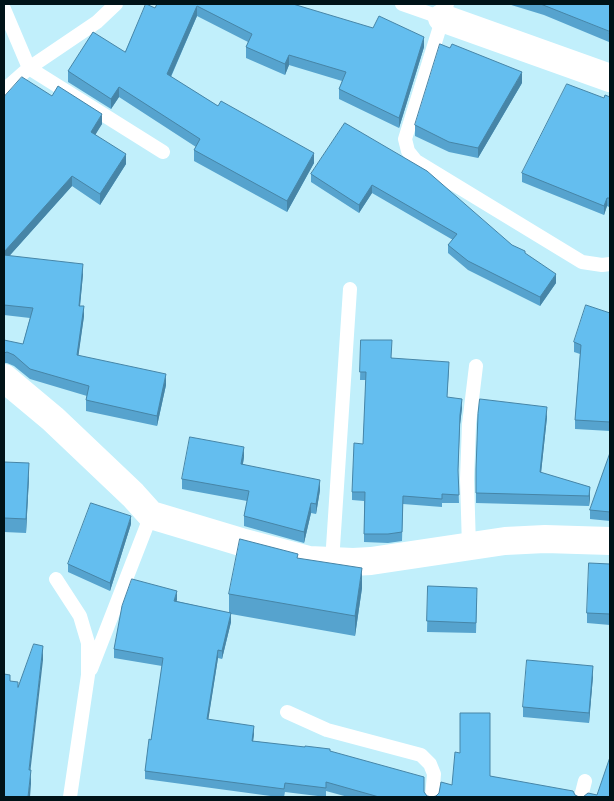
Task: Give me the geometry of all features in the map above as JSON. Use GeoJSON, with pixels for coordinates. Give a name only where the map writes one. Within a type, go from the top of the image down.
{"type":"FeatureCollection","features":[{"type":"Feature","properties":{"kind":"street"},"geometry":{"type":"LineString","coordinates":[[444,11],[610,78]]}},
{"type":"Feature","properties":{"kind":"street"},"geometry":{"type":"LineString","coordinates":[[4,378],[53,418],[152,515],[309,560],[332,562],[371,561],[505,541],[545,539],[610,541]]}},
{"type":"Feature","properties":{"kind":"lane"},"geometry":{"type":"LineString","coordinates":[[4,90],[30,68],[97,22],[116,4]]}},
{"type":"Feature","properties":{"kind":"lane"},"geometry":{"type":"LineString","coordinates":[[402,4],[444,11],[405,139],[408,151],[416,161],[582,262],[602,265],[610,264]]}},
{"type":"Feature","properties":{"kind":"lane"},"geometry":{"type":"LineString","coordinates":[[4,9],[30,68],[164,152]]}},
{"type":"Feature","properties":{"kind":"lane"},"geometry":{"type":"LineString","coordinates":[[332,562],[350,289]]}},
{"type":"Feature","properties":{"kind":"lane"},"geometry":{"type":"LineString","coordinates":[[469,546],[466,480],[469,424],[476,366]]}},
{"type":"Feature","properties":{"kind":"lane"},"geometry":{"type":"LineString","coordinates":[[88,675],[152,515]]}},
{"type":"Feature","properties":{"kind":"lane"},"geometry":{"type":"LineString","coordinates":[[56,579],[80,616],[88,643],[88,675],[70,797]]}},
{"type":"Feature","properties":{"kind":"lane"},"geometry":{"type":"LineString","coordinates":[[287,712],[327,730],[421,755],[430,764],[434,774],[432,797]]}},
{"type":"Feature","properties":{"kind":"lane"},"geometry":{"type":"LineString","coordinates":[[581,797],[585,781]]}},
{"type":"Feature","properties":{"kind":"building"},"geometry":{"type":"Polygon","coordinates":[[[146,4],[155,8],[157,4],[293,4],[373,28],[379,16],[424,37],[399,118],[339,89],[346,72],[289,55],[285,64],[246,47],[252,34],[197,6],[167,74],[218,106],[221,101],[314,153],[287,201],[194,150],[200,139],[119,87],[111,99],[68,71],[93,32],[125,52],[146,4]]]}},
{"type":"Feature","properties":{"kind":"building"},"geometry":{"type":"Polygon","coordinates":[[[541,4],[610,4],[610,32],[541,4]]]}},
{"type":"Feature","properties":{"kind":"building"},"geometry":{"type":"Polygon","coordinates":[[[440,44],[450,48],[452,44],[522,72],[478,148],[449,142],[415,125],[440,44]]]}},
{"type":"Feature","properties":{"kind":"building"},"geometry":{"type":"Polygon","coordinates":[[[22,77],[52,96],[58,86],[102,114],[91,132],[126,154],[100,194],[72,176],[4,252],[4,97],[22,77]]]}},
{"type":"Feature","properties":{"kind":"building"},"geometry":{"type":"Polygon","coordinates":[[[567,84],[604,98],[605,95],[610,97],[610,197],[607,198],[604,206],[522,173],[567,84]]]}},
{"type":"Feature","properties":{"kind":"building"},"geometry":{"type":"Polygon","coordinates":[[[345,123],[427,171],[512,245],[525,251],[525,253],[556,274],[540,297],[468,261],[448,245],[457,234],[372,185],[359,205],[311,174],[345,123]]]}},
{"type":"Feature","properties":{"kind":"building"},"geometry":{"type":"Polygon","coordinates":[[[4,255],[83,264],[79,306],[84,306],[77,355],[166,374],[157,416],[86,400],[89,386],[30,369],[14,355],[7,352],[4,353],[4,340],[23,344],[33,308],[4,305],[4,255]]]}},
{"type":"Feature","properties":{"kind":"building"},"geometry":{"type":"Polygon","coordinates":[[[586,305],[610,313],[610,422],[575,420],[581,345],[574,342],[586,305]]]}},
{"type":"Feature","properties":{"kind":"building"},"geometry":{"type":"Polygon","coordinates":[[[361,340],[392,340],[391,358],[449,362],[447,397],[462,399],[458,470],[459,495],[442,494],[442,499],[403,496],[402,532],[364,534],[365,492],[352,492],[354,443],[363,444],[366,372],[360,372],[361,340]]]}},
{"type":"Feature","properties":{"kind":"building"},"geometry":{"type":"Polygon","coordinates":[[[480,399],[547,407],[540,472],[590,487],[589,496],[476,493],[480,399]]]}},
{"type":"Feature","properties":{"kind":"building"},"geometry":{"type":"Polygon","coordinates":[[[190,437],[244,447],[241,464],[320,480],[316,504],[311,503],[304,532],[244,516],[249,491],[182,479],[190,437]]]}},
{"type":"Feature","properties":{"kind":"building"},"geometry":{"type":"Polygon","coordinates":[[[610,453],[610,512],[590,510],[610,453]]]}},
{"type":"Feature","properties":{"kind":"building"},"geometry":{"type":"Polygon","coordinates":[[[4,462],[29,463],[26,519],[4,518],[4,462]]]}},
{"type":"Feature","properties":{"kind":"building"},"geometry":{"type":"Polygon","coordinates":[[[91,503],[131,516],[110,583],[68,564],[91,503]]]}},
{"type":"Feature","properties":{"kind":"building"},"geometry":{"type":"Polygon","coordinates":[[[240,539],[298,554],[297,558],[362,568],[355,616],[229,594],[240,539]]]}},
{"type":"Feature","properties":{"kind":"building"},"geometry":{"type":"Polygon","coordinates":[[[589,563],[610,564],[610,614],[587,613],[589,563]]]}},
{"type":"Feature","properties":{"kind":"building"},"geometry":{"type":"Polygon","coordinates":[[[132,579],[177,591],[174,601],[231,613],[222,651],[218,650],[207,719],[254,726],[252,741],[330,749],[330,751],[424,777],[424,792],[427,796],[432,797],[379,797],[326,782],[326,788],[285,783],[284,789],[145,771],[163,658],[114,649],[122,606],[132,579]]]}},
{"type":"Feature","properties":{"kind":"building"},"geometry":{"type":"Polygon","coordinates":[[[428,586],[477,588],[476,623],[427,621],[428,586]]]}},
{"type":"Feature","properties":{"kind":"building"},"geometry":{"type":"Polygon","coordinates":[[[34,644],[43,646],[29,770],[31,770],[28,797],[4,797],[4,674],[10,675],[10,681],[18,682],[18,687],[34,644]]]}},
{"type":"Feature","properties":{"kind":"building"},"geometry":{"type":"Polygon","coordinates":[[[527,660],[593,666],[589,713],[523,707],[527,660]]]}},
{"type":"Feature","properties":{"kind":"building"},"geometry":{"type":"Polygon","coordinates":[[[460,713],[490,713],[490,776],[573,791],[579,797],[432,797],[439,793],[441,782],[452,785],[455,752],[460,753],[460,713]]]}},
{"type":"Feature","properties":{"kind":"building"},"geometry":{"type":"Polygon","coordinates":[[[610,757],[610,797],[583,797],[588,793],[597,795],[610,757]]]}}]}
